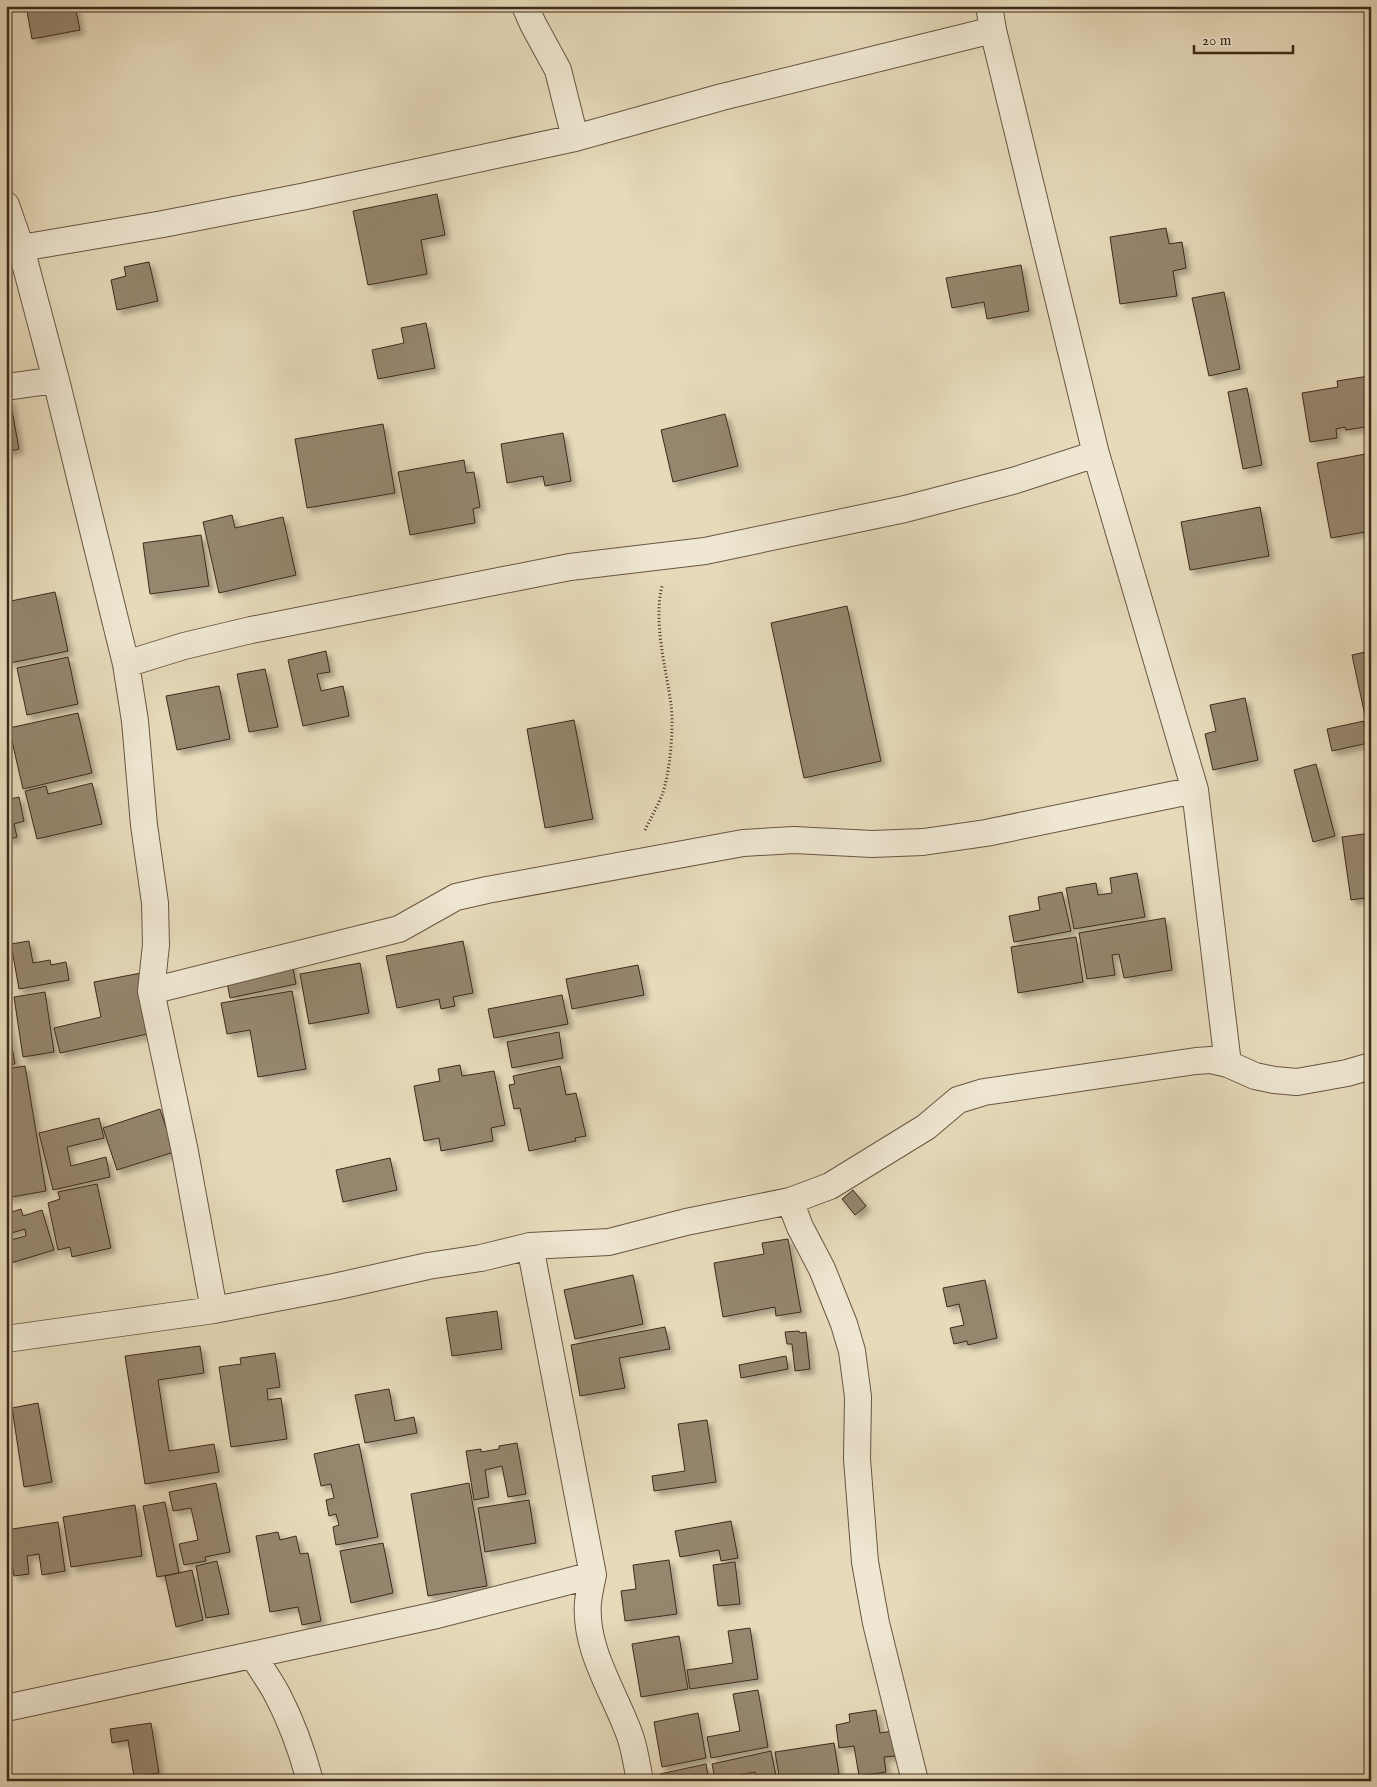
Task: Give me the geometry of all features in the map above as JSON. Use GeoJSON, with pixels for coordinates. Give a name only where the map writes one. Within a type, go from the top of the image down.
{"type":"FeatureCollection","features":[{"type":"Feature","properties":{"kind":"street"},"geometry":{"type":"LineString","coordinates":[[525,6],[532,24],[558,70],[575,138]]}},
{"type":"Feature","properties":{"kind":"street"},"geometry":{"type":"LineString","coordinates":[[20,248],[172,222],[316,194],[575,138],[991,18],[1096,454],[1195,790],[1228,1064]]}},
{"type":"Feature","properties":{"kind":"street"},"geometry":{"type":"LineString","coordinates":[[6,205],[20,248],[56,380],[126,664],[135,721],[144,826],[155,903],[156,945],[151,991],[185,1152],[214,1310]]}},
{"type":"Feature","properties":{"kind":"street"},"geometry":{"type":"LineString","coordinates":[[6,387],[56,380]]}},
{"type":"Feature","properties":{"kind":"street"},"geometry":{"type":"LineString","coordinates":[[126,664],[184,646],[260,628],[570,567],[705,551],[905,510],[1016,480],[1096,454]]}},
{"type":"Feature","properties":{"kind":"street"},"geometry":{"type":"LineString","coordinates":[[151,991],[399,929],[456,897],[486,890],[743,843],[794,840],[872,844],[923,842],[986,833],[1195,790]]}},
{"type":"Feature","properties":{"kind":"street"},"geometry":{"type":"LineString","coordinates":[[6,1339],[214,1310],[334,1287],[428,1266],[481,1258],[530,1246],[609,1242],[686,1222],[790,1201],[830,1186],[926,1127],[958,1100],[984,1092],[1196,1061],[1211,1060],[1228,1064],[1255,1076],[1296,1082],[1347,1073],[1371,1066]]}},
{"type":"Feature","properties":{"kind":"street"},"geometry":{"type":"LineString","coordinates":[[790,1201],[800,1227],[822,1269],[844,1324],[852,1351],[858,1397],[857,1459],[865,1562],[876,1623],[915,1781]]}},
{"type":"Feature","properties":{"kind":"street"},"geometry":{"type":"LineString","coordinates":[[530,1246],[593,1575],[588,1602],[588,1624],[601,1668],[631,1738],[640,1781]]}},
{"type":"Feature","properties":{"kind":"street"},"geometry":{"type":"LineString","coordinates":[[6,1708],[438,1615],[593,1575]]}},
{"type":"Feature","properties":{"kind":"street"},"geometry":{"type":"LineString","coordinates":[[253,1655],[278,1695],[304,1756],[310,1781]]}},
{"type":"Feature","properties":{"kind":"path"},"geometry":{"type":"LineString","coordinates":[[619,866],[639,843],[663,793],[668,768],[671,706],[664,668],[659,602],[663,582],[669,569],[687,553]]}},
{"type":"Feature","properties":{"kind":"building"},"geometry":{"type":"Polygon","coordinates":[[[26,6],[75,6],[80,30],[32,39],[26,6]]]}},
{"type":"Feature","properties":{"kind":"building"},"geometry":{"type":"Polygon","coordinates":[[[437,194],[445,235],[421,240],[427,274],[368,285],[353,211],[437,194]]]}},
{"type":"Feature","properties":{"kind":"building"},"geometry":{"type":"Polygon","coordinates":[[[1166,228],[1169,244],[1182,242],[1186,268],[1173,271],[1177,296],[1120,304],[1110,237],[1166,228]]]}},
{"type":"Feature","properties":{"kind":"building"},"geometry":{"type":"Polygon","coordinates":[[[149,262],[158,301],[117,310],[111,280],[126,276],[124,267],[149,262]]]}},
{"type":"Feature","properties":{"kind":"building"},"geometry":{"type":"Polygon","coordinates":[[[1021,265],[1029,311],[987,319],[984,302],[952,308],[946,278],[1021,265]]]}},
{"type":"Feature","properties":{"kind":"building"},"geometry":{"type":"Polygon","coordinates":[[[1224,292],[1240,369],[1209,376],[1192,298],[1224,292]]]}},
{"type":"Feature","properties":{"kind":"building"},"geometry":{"type":"Polygon","coordinates":[[[426,323],[435,368],[378,379],[372,350],[404,343],[401,328],[426,323]]]}},
{"type":"Feature","properties":{"kind":"building"},"geometry":{"type":"Polygon","coordinates":[[[1369,376],[1371,426],[1346,430],[1345,427],[1336,429],[1337,438],[1310,442],[1302,393],[1338,387],[1337,381],[1369,376]]]}},
{"type":"Feature","properties":{"kind":"building"},"geometry":{"type":"Polygon","coordinates":[[[1247,388],[1262,465],[1243,469],[1228,392],[1247,388]]]}},
{"type":"Feature","properties":{"kind":"building"},"geometry":{"type":"Polygon","coordinates":[[[6,399],[10,399],[19,449],[6,452],[6,399]]]}},
{"type":"Feature","properties":{"kind":"building"},"geometry":{"type":"Polygon","coordinates":[[[725,414],[738,466],[673,482],[661,430],[725,414]]]}},
{"type":"Feature","properties":{"kind":"building"},"geometry":{"type":"Polygon","coordinates":[[[383,424],[395,493],[307,508],[295,439],[383,424]]]}},
{"type":"Feature","properties":{"kind":"building"},"geometry":{"type":"Polygon","coordinates":[[[563,433],[571,481],[545,486],[543,476],[507,483],[501,444],[563,433]]]}},
{"type":"Feature","properties":{"kind":"building"},"geometry":{"type":"Polygon","coordinates":[[[1371,453],[1371,531],[1331,538],[1317,463],[1371,453]]]}},
{"type":"Feature","properties":{"kind":"building"},"geometry":{"type":"Polygon","coordinates":[[[464,460],[466,473],[474,472],[480,507],[473,509],[475,523],[410,535],[398,472],[464,460]]]}},
{"type":"Feature","properties":{"kind":"building"},"geometry":{"type":"Polygon","coordinates":[[[1260,507],[1269,556],[1190,570],[1181,522],[1260,507]]]}},
{"type":"Feature","properties":{"kind":"building"},"geometry":{"type":"Polygon","coordinates":[[[232,515],[235,528],[283,517],[296,575],[219,593],[203,522],[232,515]]]}},
{"type":"Feature","properties":{"kind":"building"},"geometry":{"type":"Polygon","coordinates":[[[201,535],[209,586],[150,594],[143,543],[201,535]]]}},
{"type":"Feature","properties":{"kind":"building"},"geometry":{"type":"Polygon","coordinates":[[[55,592],[68,651],[10,663],[6,646],[6,602],[55,592]]]}},
{"type":"Feature","properties":{"kind":"building"},"geometry":{"type":"Polygon","coordinates":[[[847,606],[881,761],[804,778],[771,623],[847,606]]]}},
{"type":"Feature","properties":{"kind":"building"},"geometry":{"type":"Polygon","coordinates":[[[326,651],[330,672],[317,674],[321,691],[343,686],[349,716],[303,726],[288,660],[326,651]]]}},
{"type":"Feature","properties":{"kind":"building"},"geometry":{"type":"Polygon","coordinates":[[[1370,651],[1371,724],[1367,725],[1352,655],[1370,651]]]}},
{"type":"Feature","properties":{"kind":"building"},"geometry":{"type":"Polygon","coordinates":[[[68,657],[78,704],[27,715],[17,668],[68,657]]]}},
{"type":"Feature","properties":{"kind":"building"},"geometry":{"type":"Polygon","coordinates":[[[265,669],[278,727],[249,732],[237,674],[265,669]]]}},
{"type":"Feature","properties":{"kind":"building"},"geometry":{"type":"Polygon","coordinates":[[[219,686],[230,739],[177,750],[166,696],[219,686]]]}},
{"type":"Feature","properties":{"kind":"building"},"geometry":{"type":"Polygon","coordinates":[[[1245,698],[1258,760],[1213,770],[1205,734],[1216,731],[1210,705],[1245,698]]]}},
{"type":"Feature","properties":{"kind":"building"},"geometry":{"type":"Polygon","coordinates":[[[78,713],[92,773],[23,789],[9,728],[78,713]]]}},
{"type":"Feature","properties":{"kind":"building"},"geometry":{"type":"Polygon","coordinates":[[[574,720],[593,819],[545,828],[527,729],[574,720]]]}},
{"type":"Feature","properties":{"kind":"building"},"geometry":{"type":"Polygon","coordinates":[[[1364,721],[1368,743],[1332,751],[1327,729],[1364,721]]]}},
{"type":"Feature","properties":{"kind":"building"},"geometry":{"type":"Polygon","coordinates":[[[1316,764],[1335,836],[1313,842],[1294,770],[1316,764]]]}},
{"type":"Feature","properties":{"kind":"building"},"geometry":{"type":"Polygon","coordinates":[[[92,783],[102,824],[37,839],[25,791],[46,786],[48,794],[92,783]]]}},
{"type":"Feature","properties":{"kind":"building"},"geometry":{"type":"Polygon","coordinates":[[[19,797],[24,821],[14,824],[17,837],[6,840],[6,800],[19,797]]]}},
{"type":"Feature","properties":{"kind":"building"},"geometry":{"type":"Polygon","coordinates":[[[1371,833],[1371,897],[1351,900],[1342,837],[1371,833]]]}},
{"type":"Feature","properties":{"kind":"building"},"geometry":{"type":"Polygon","coordinates":[[[1137,873],[1145,917],[1074,929],[1066,888],[1096,883],[1098,895],[1112,893],[1110,878],[1137,873]]]}},
{"type":"Feature","properties":{"kind":"building"},"geometry":{"type":"Polygon","coordinates":[[[1062,892],[1071,931],[1014,942],[1009,916],[1040,910],[1038,897],[1062,892]]]}},
{"type":"Feature","properties":{"kind":"building"},"geometry":{"type":"Polygon","coordinates":[[[1165,918],[1172,970],[1124,978],[1119,954],[1112,955],[1115,975],[1087,979],[1079,933],[1165,918]]]}},
{"type":"Feature","properties":{"kind":"building"},"geometry":{"type":"Polygon","coordinates":[[[1076,937],[1083,982],[1018,993],[1011,947],[1076,937]]]}},
{"type":"Feature","properties":{"kind":"building"},"geometry":{"type":"Polygon","coordinates":[[[29,941],[33,963],[50,960],[51,965],[66,962],[69,980],[19,989],[11,944],[29,941]]]}},
{"type":"Feature","properties":{"kind":"building"},"geometry":{"type":"Polygon","coordinates":[[[463,941],[473,993],[453,997],[455,1006],[441,1009],[439,999],[397,1008],[386,956],[463,941]]]}},
{"type":"Feature","properties":{"kind":"building"},"geometry":{"type":"Polygon","coordinates":[[[292,963],[296,984],[230,998],[226,977],[292,963]]]}},
{"type":"Feature","properties":{"kind":"building"},"geometry":{"type":"Polygon","coordinates":[[[360,963],[369,1013],[309,1024],[300,974],[360,963]]]}},
{"type":"Feature","properties":{"kind":"building"},"geometry":{"type":"Polygon","coordinates":[[[638,965],[644,995],[572,1009],[566,979],[638,965]]]}},
{"type":"Feature","properties":{"kind":"building"},"geometry":{"type":"Polygon","coordinates":[[[141,973],[152,1033],[60,1053],[54,1028],[101,1017],[94,982],[141,973]]]}},
{"type":"Feature","properties":{"kind":"building"},"geometry":{"type":"Polygon","coordinates":[[[292,991],[306,1069],[258,1077],[250,1030],[227,1034],[221,1003],[292,991]]]}},
{"type":"Feature","properties":{"kind":"building"},"geometry":{"type":"Polygon","coordinates":[[[45,992],[54,1052],[23,1057],[14,997],[45,992]]]}},
{"type":"Feature","properties":{"kind":"building"},"geometry":{"type":"Polygon","coordinates":[[[562,995],[568,1024],[494,1038],[488,1009],[562,995]]]}},
{"type":"Feature","properties":{"kind":"building"},"geometry":{"type":"Polygon","coordinates":[[[6,1012],[15,1064],[6,1065],[6,1012]]]}},
{"type":"Feature","properties":{"kind":"building"},"geometry":{"type":"Polygon","coordinates":[[[559,1032],[563,1058],[512,1068],[507,1042],[559,1032]]]}},
{"type":"Feature","properties":{"kind":"building"},"geometry":{"type":"Polygon","coordinates":[[[460,1065],[462,1076],[494,1071],[505,1125],[491,1128],[493,1141],[441,1151],[439,1138],[424,1141],[414,1086],[440,1081],[438,1069],[460,1065]]]}},
{"type":"Feature","properties":{"kind":"building"},"geometry":{"type":"Polygon","coordinates":[[[25,1066],[46,1191],[6,1198],[6,1069],[25,1066]]]}},
{"type":"Feature","properties":{"kind":"building"},"geometry":{"type":"Polygon","coordinates":[[[560,1066],[566,1095],[576,1093],[586,1136],[575,1138],[576,1141],[529,1151],[520,1108],[514,1109],[509,1085],[515,1084],[513,1076],[560,1066]]]}},
{"type":"Feature","properties":{"kind":"building"},"geometry":{"type":"Polygon","coordinates":[[[160,1109],[174,1152],[117,1170],[103,1128],[160,1109]]]}},
{"type":"Feature","properties":{"kind":"building"},"geometry":{"type":"Polygon","coordinates":[[[99,1118],[104,1138],[67,1147],[71,1166],[106,1157],[110,1177],[53,1190],[39,1133],[99,1118]]]}},
{"type":"Feature","properties":{"kind":"building"},"geometry":{"type":"Polygon","coordinates":[[[390,1158],[397,1190],[343,1202],[336,1170],[390,1158]]]}},
{"type":"Feature","properties":{"kind":"building"},"geometry":{"type":"Polygon","coordinates":[[[97,1184],[111,1248],[72,1257],[70,1247],[58,1250],[48,1203],[60,1199],[58,1192],[97,1184]]]}},
{"type":"Feature","properties":{"kind":"building"},"geometry":{"type":"Polygon","coordinates":[[[853,1190],[866,1206],[855,1215],[842,1199],[853,1190]]]}},
{"type":"Feature","properties":{"kind":"building"},"geometry":{"type":"Polygon","coordinates":[[[21,1209],[23,1216],[42,1210],[54,1250],[11,1263],[8,1253],[6,1253],[6,1214],[21,1209]],[[25,1229],[8,1234],[10,1240],[26,1236],[25,1229]]]}},
{"type":"Feature","properties":{"kind":"building"},"geometry":{"type":"Polygon","coordinates":[[[788,1239],[801,1312],[776,1316],[775,1307],[723,1317],[714,1263],[764,1254],[762,1243],[788,1239]]]}},
{"type":"Feature","properties":{"kind":"building"},"geometry":{"type":"Polygon","coordinates":[[[633,1275],[643,1324],[575,1339],[564,1290],[633,1275]]]}},
{"type":"Feature","properties":{"kind":"building"},"geometry":{"type":"Polygon","coordinates":[[[985,1280],[997,1338],[968,1345],[967,1341],[954,1344],[950,1328],[964,1325],[959,1304],[947,1307],[943,1288],[985,1280]]]}},
{"type":"Feature","properties":{"kind":"building"},"geometry":{"type":"Polygon","coordinates":[[[497,1311],[502,1349],[452,1356],[446,1318],[497,1311]]]}},
{"type":"Feature","properties":{"kind":"building"},"geometry":{"type":"Polygon","coordinates":[[[665,1327],[670,1349],[619,1358],[625,1388],[580,1396],[571,1345],[665,1327]]]}},
{"type":"Feature","properties":{"kind":"building"},"geometry":{"type":"Polygon","coordinates":[[[799,1331],[800,1333],[806,1332],[810,1369],[795,1371],[792,1344],[787,1344],[785,1332],[799,1331]]]}},
{"type":"Feature","properties":{"kind":"building"},"geometry":{"type":"Polygon","coordinates":[[[200,1346],[204,1373],[158,1380],[169,1451],[214,1444],[219,1472],[145,1484],[125,1356],[200,1346]]]}},
{"type":"Feature","properties":{"kind":"building"},"geometry":{"type":"Polygon","coordinates":[[[275,1353],[280,1387],[267,1389],[268,1400],[281,1398],[287,1439],[231,1447],[219,1367],[241,1364],[240,1358],[275,1353]]]}},
{"type":"Feature","properties":{"kind":"building"},"geometry":{"type":"Polygon","coordinates":[[[786,1356],[788,1369],[741,1378],[739,1365],[786,1356]]]}},
{"type":"Feature","properties":{"kind":"building"},"geometry":{"type":"Polygon","coordinates":[[[389,1389],[395,1421],[414,1417],[417,1433],[365,1443],[355,1395],[389,1389]]]}},
{"type":"Feature","properties":{"kind":"building"},"geometry":{"type":"Polygon","coordinates":[[[38,1403],[52,1482],[24,1487],[12,1408],[38,1403]]]}},
{"type":"Feature","properties":{"kind":"building"},"geometry":{"type":"Polygon","coordinates":[[[707,1420],[716,1482],[654,1491],[652,1476],[685,1471],[678,1424],[707,1420]]]}},
{"type":"Feature","properties":{"kind":"building"},"geometry":{"type":"Polygon","coordinates":[[[517,1443],[526,1494],[508,1497],[502,1466],[485,1470],[489,1497],[474,1500],[466,1451],[481,1449],[481,1452],[517,1443]]]}},
{"type":"Feature","properties":{"kind":"building"},"geometry":{"type":"Polygon","coordinates":[[[359,1444],[378,1537],[336,1545],[333,1527],[339,1525],[336,1514],[329,1516],[326,1500],[334,1498],[331,1484],[321,1486],[314,1454],[359,1444]]]}},
{"type":"Feature","properties":{"kind":"building"},"geometry":{"type":"Polygon","coordinates":[[[216,1483],[230,1552],[205,1557],[206,1561],[184,1565],[179,1544],[198,1540],[191,1508],[173,1511],[169,1492],[216,1483]]]}},
{"type":"Feature","properties":{"kind":"building"},"geometry":{"type":"Polygon","coordinates":[[[469,1483],[487,1586],[428,1596],[411,1494],[469,1483]]]}},
{"type":"Feature","properties":{"kind":"building"},"geometry":{"type":"Polygon","coordinates":[[[529,1500],[536,1543],[485,1552],[478,1508],[529,1500]]]}},
{"type":"Feature","properties":{"kind":"building"},"geometry":{"type":"Polygon","coordinates":[[[165,1502],[179,1573],[157,1577],[143,1506],[165,1502]]]}},
{"type":"Feature","properties":{"kind":"building"},"geometry":{"type":"Polygon","coordinates":[[[135,1505],[142,1556],[71,1567],[63,1517],[135,1505]]]}},
{"type":"Feature","properties":{"kind":"building"},"geometry":{"type":"Polygon","coordinates":[[[731,1521],[738,1558],[721,1561],[719,1550],[680,1557],[675,1531],[731,1521]]]}},
{"type":"Feature","properties":{"kind":"building"},"geometry":{"type":"Polygon","coordinates":[[[58,1522],[65,1571],[42,1575],[39,1554],[27,1556],[29,1574],[14,1576],[11,1559],[6,1559],[6,1530],[58,1522]]]}},
{"type":"Feature","properties":{"kind":"building"},"geometry":{"type":"Polygon","coordinates":[[[278,1532],[280,1540],[296,1536],[300,1554],[308,1553],[321,1621],[302,1625],[298,1607],[270,1612],[256,1536],[278,1532]]]}},
{"type":"Feature","properties":{"kind":"building"},"geometry":{"type":"Polygon","coordinates":[[[383,1543],[393,1593],[351,1603],[340,1551],[383,1543]]]}},
{"type":"Feature","properties":{"kind":"building"},"geometry":{"type":"Polygon","coordinates":[[[669,1560],[677,1614],[625,1621],[621,1591],[636,1589],[633,1565],[669,1560]]]}},
{"type":"Feature","properties":{"kind":"building"},"geometry":{"type":"Polygon","coordinates":[[[217,1561],[229,1614],[206,1618],[196,1566],[217,1561]]]}},
{"type":"Feature","properties":{"kind":"building"},"geometry":{"type":"Polygon","coordinates":[[[735,1562],[740,1604],[718,1606],[713,1565],[735,1562]]]}},
{"type":"Feature","properties":{"kind":"building"},"geometry":{"type":"Polygon","coordinates":[[[192,1570],[203,1620],[176,1627],[165,1576],[192,1570]]]}},
{"type":"Feature","properties":{"kind":"building"},"geometry":{"type":"Polygon","coordinates":[[[750,1628],[758,1679],[690,1689],[687,1670],[733,1663],[728,1631],[750,1628]]]}},
{"type":"Feature","properties":{"kind":"building"},"geometry":{"type":"Polygon","coordinates":[[[679,1636],[688,1689],[641,1697],[632,1644],[679,1636]]]}},
{"type":"Feature","properties":{"kind":"building"},"geometry":{"type":"Polygon","coordinates":[[[758,1690],[768,1747],[711,1758],[707,1737],[740,1731],[733,1694],[758,1690]]]}},
{"type":"Feature","properties":{"kind":"building"},"geometry":{"type":"Polygon","coordinates":[[[876,1710],[880,1733],[892,1731],[896,1756],[884,1757],[886,1772],[859,1776],[854,1746],[839,1748],[836,1725],[850,1722],[849,1714],[876,1710]]]}},
{"type":"Feature","properties":{"kind":"building"},"geometry":{"type":"Polygon","coordinates":[[[698,1713],[706,1758],[662,1767],[654,1722],[698,1713]]]}},
{"type":"Feature","properties":{"kind":"building"},"geometry":{"type":"Polygon","coordinates":[[[151,1723],[159,1773],[134,1777],[128,1740],[112,1743],[110,1729],[151,1723]]]}},
{"type":"Feature","properties":{"kind":"building"},"geometry":{"type":"Polygon","coordinates":[[[834,1743],[839,1774],[808,1779],[809,1781],[780,1781],[775,1752],[834,1743]]]}},
{"type":"Feature","properties":{"kind":"building"},"geometry":{"type":"Polygon","coordinates":[[[771,1751],[777,1781],[757,1781],[755,1772],[715,1780],[712,1764],[771,1751]]]}},
{"type":"Feature","properties":{"kind":"building"},"geometry":{"type":"Polygon","coordinates":[[[706,1764],[709,1781],[661,1781],[660,1774],[706,1764]]]}}]}
